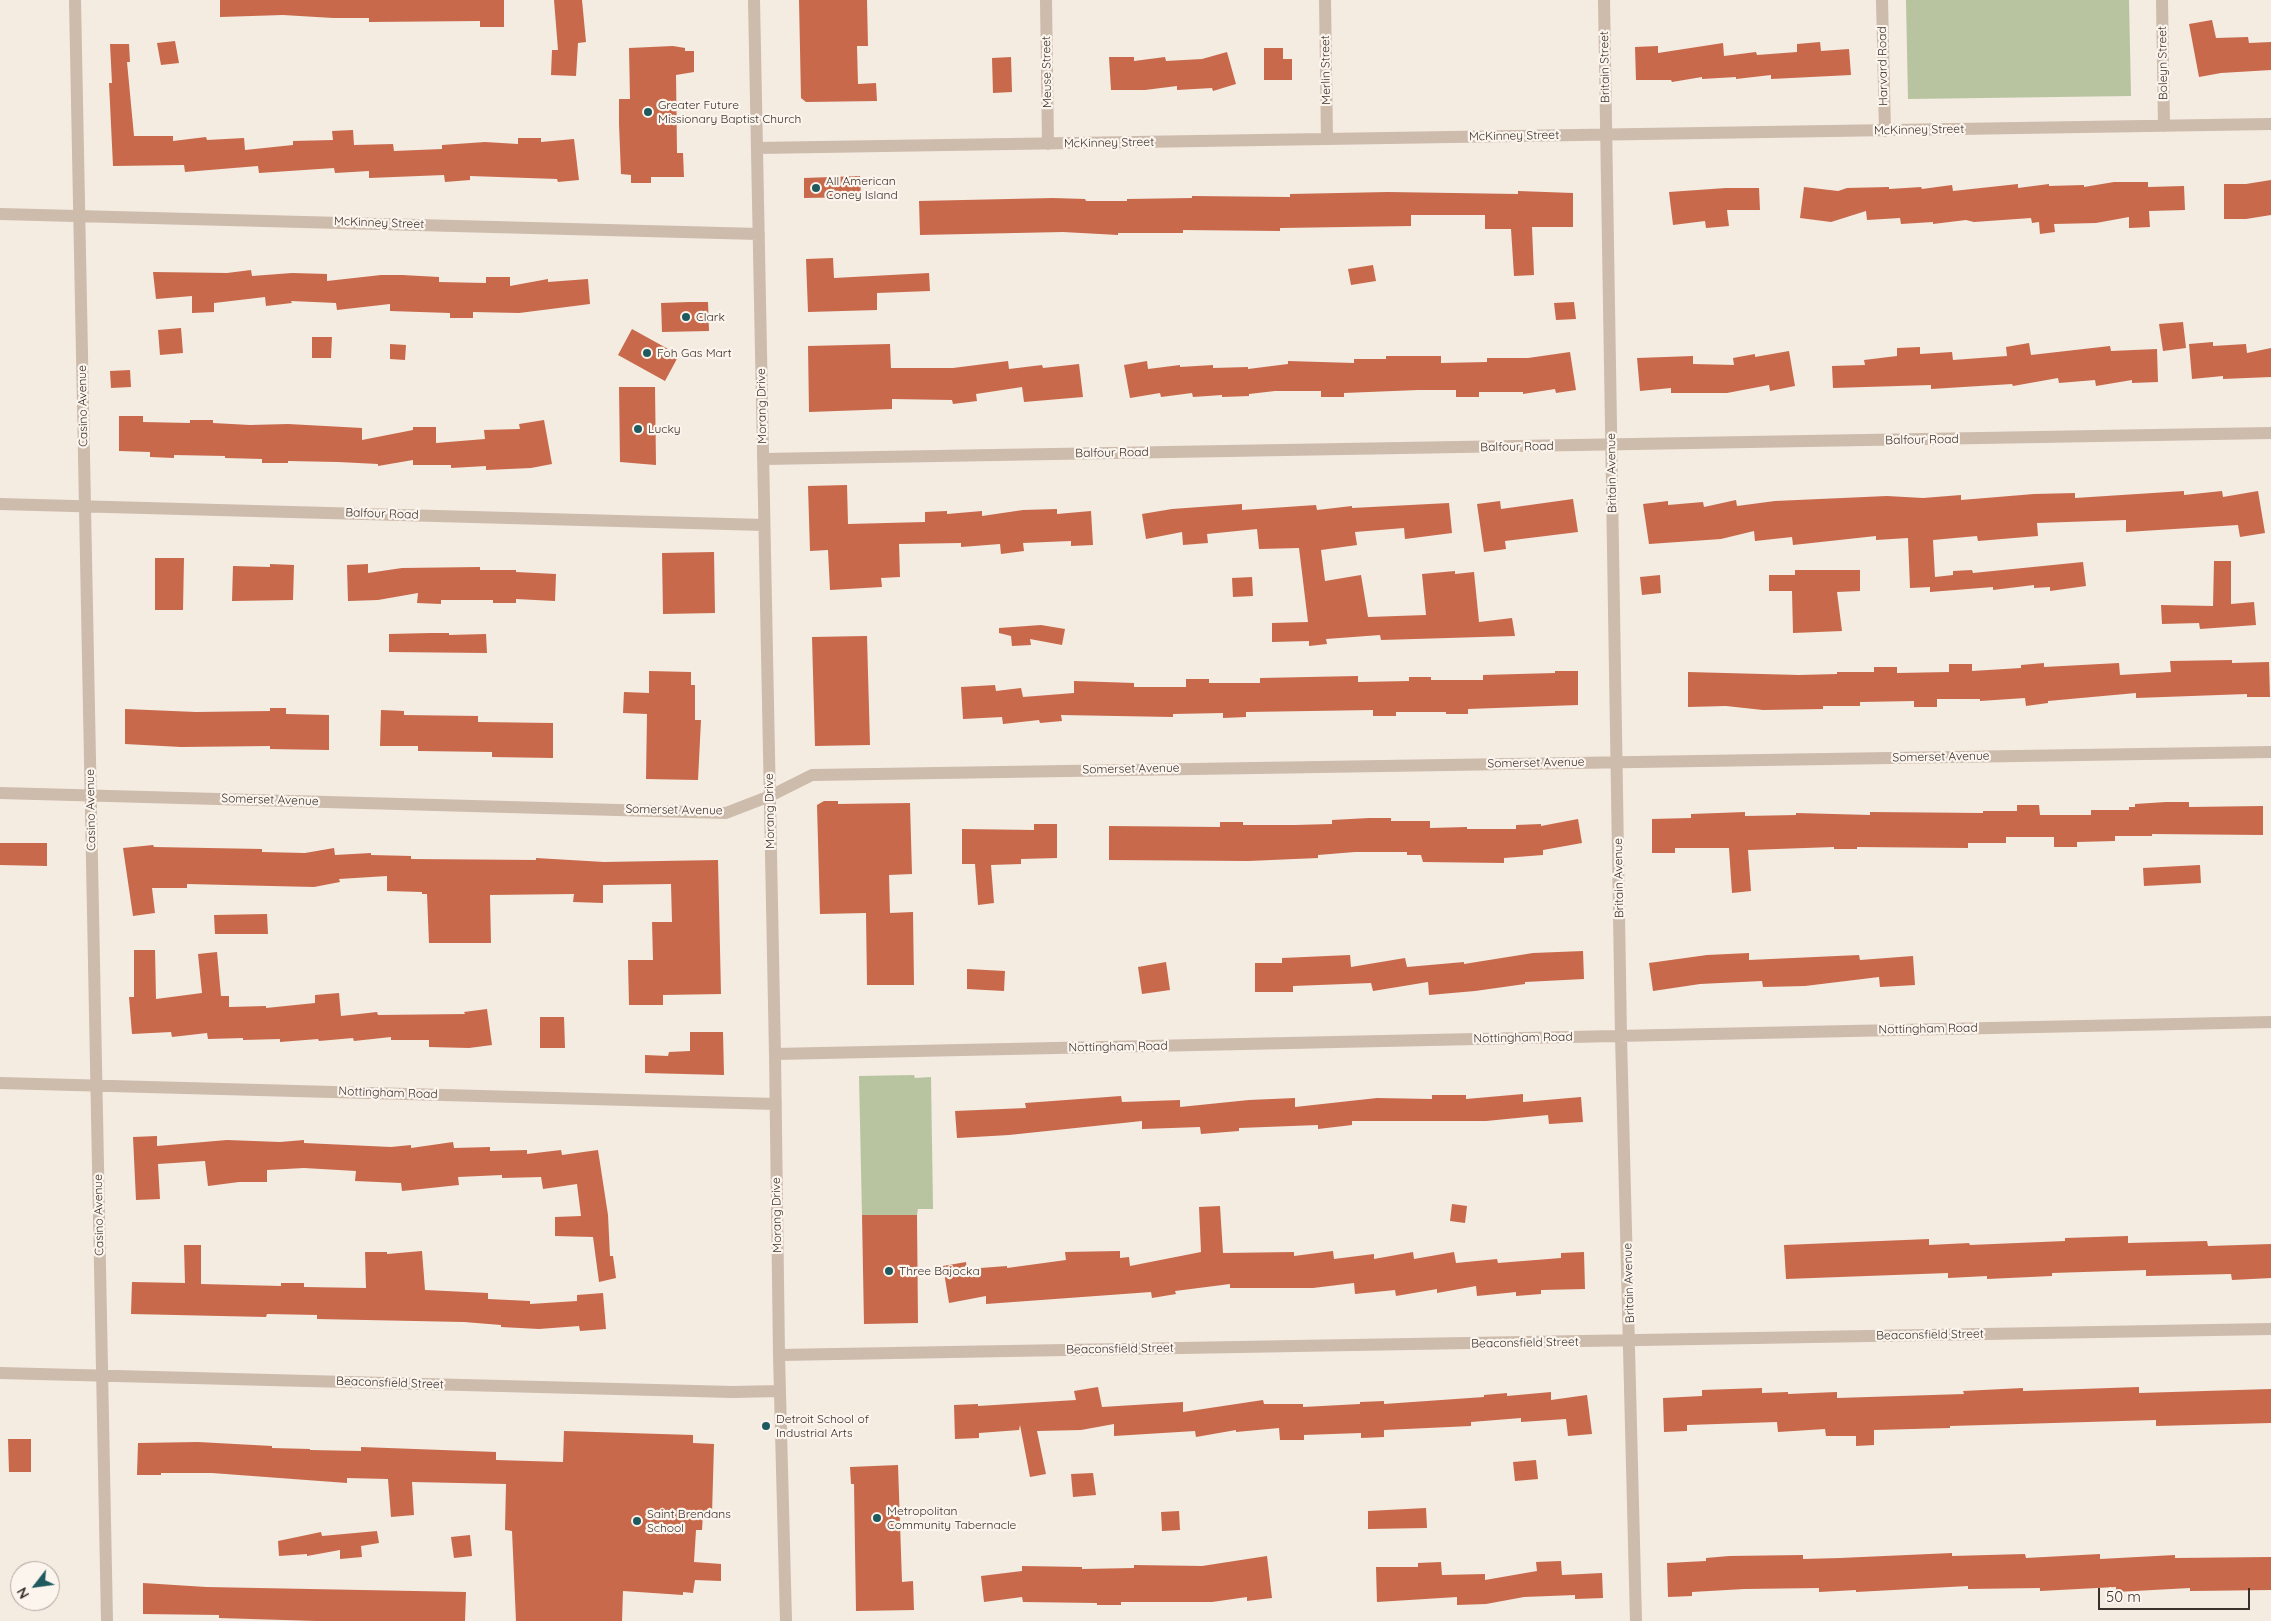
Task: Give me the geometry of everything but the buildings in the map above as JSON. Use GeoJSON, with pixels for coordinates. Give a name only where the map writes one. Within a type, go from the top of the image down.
{"type":"FeatureCollection","features":[{"type":"Feature","properties":{"kind":"street","name":"Casino Avenue"},"geometry":{"type":"LineString","coordinates":[[75,0],[107,1621]]}},
{"type":"Feature","properties":{"kind":"street","name":"Morang Drive"},"geometry":{"type":"LineString","coordinates":[[754,0],[776,1104],[779,1356],[786,1621]]}},
{"type":"Feature","properties":{"kind":"street","name":"Meuse Street"},"geometry":{"type":"LineString","coordinates":[[1046,0],[1048,144]]}},
{"type":"Feature","properties":{"kind":"street","name":"Merlin Street"},"geometry":{"type":"LineString","coordinates":[[1324,0],[1327,139]]}},
{"type":"Feature","properties":{"kind":"street","name":"Britain Street"},"geometry":{"type":"LineString","coordinates":[[1604,0],[1606,135]]}},
{"type":"Feature","properties":{"kind":"street","name":"Harvard Road"},"geometry":{"type":"LineString","coordinates":[[1882,0],[1884,131]]}},
{"type":"Feature","properties":{"kind":"street","name":"Boleyn Street"},"geometry":{"type":"LineString","coordinates":[[2162,0],[2164,126]]}},
{"type":"Feature","properties":{"kind":"street","name":"McKinney Street"},"geometry":{"type":"LineString","coordinates":[[757,148],[2271,124]]}},
{"type":"Feature","properties":{"kind":"street","name":"Britain Avenue"},"geometry":{"type":"LineString","coordinates":[[1606,135],[1618,761],[1621,1036],[1636,1621]]}},
{"type":"Feature","properties":{"kind":"street","name":"McKinney Street"},"geometry":{"type":"LineString","coordinates":[[0,214],[759,234]]}},
{"type":"Feature","properties":{"kind":"street","name":"Balfour Road"},"geometry":{"type":"LineString","coordinates":[[763,459],[2271,433]]}},
{"type":"Feature","properties":{"kind":"street","name":"Balfour Road"},"geometry":{"type":"LineString","coordinates":[[0,504],[764,524]]}},
{"type":"Feature","properties":{"kind":"street","name":"Somerset Avenue"},"geometry":{"type":"LineString","coordinates":[[0,793],[726,812],[770,796],[812,774],[2271,752]]}},
{"type":"Feature","properties":{"kind":"street","name":"Nottingham Road"},"geometry":{"type":"LineString","coordinates":[[775,1054],[2271,1022]]}},
{"type":"Feature","properties":{"kind":"street","name":"Nottingham Road"},"geometry":{"type":"LineString","coordinates":[[0,1083],[776,1104]]}},
{"type":"Feature","properties":{"kind":"street","name":"Beaconsfield Street"},"geometry":{"type":"LineString","coordinates":[[779,1356],[2271,1329]]}},
{"type":"Feature","properties":{"kind":"street","name":"Beaconsfield Street"},"geometry":{"type":"LineString","coordinates":[[0,1373],[733,1392],[780,1391]]}},
{"type":"Feature","properties":{"kind":"green space"},"geometry":{"type":"Polygon","coordinates":[[[1906,0],[2129,0],[2131,96],[1908,99],[1906,0]]]}},
{"type":"Feature","properties":{"kind":"green space"},"geometry":{"type":"Polygon","coordinates":[[[914,1075],[915,1078],[931,1077],[933,1209],[918,1209],[917,1215],[862,1215],[859,1076],[914,1075]]]}},
{"type":"Feature","properties":{"kind":"place","name":"Greater Future Missionary Baptist Church"},"geometry":{"type":"Point","coordinates":[648,112]}},
{"type":"Feature","properties":{"kind":"place","name":"All American Coney Island"},"geometry":{"type":"Point","coordinates":[816,188]}},
{"type":"Feature","properties":{"kind":"place","name":"Clark"},"geometry":{"type":"Point","coordinates":[686,317]}},
{"type":"Feature","properties":{"kind":"place","name":"Foh Gas Mart"},"geometry":{"type":"Point","coordinates":[647,353]}},
{"type":"Feature","properties":{"kind":"place","name":"Lucky"},"geometry":{"type":"Point","coordinates":[638,429]}},
{"type":"Feature","properties":{"kind":"place","name":"Three Bajocka"},"geometry":{"type":"Point","coordinates":[889,1271]}},
{"type":"Feature","properties":{"kind":"place","name":"Detroit School of Industrial Arts"},"geometry":{"type":"Point","coordinates":[766,1426]}},
{"type":"Feature","properties":{"kind":"place","name":"Metropolitan Community Tabernacle"},"geometry":{"type":"Point","coordinates":[877,1518]}},
{"type":"Feature","properties":{"kind":"place","name":"Saint Brendans School"},"geometry":{"type":"Point","coordinates":[637,1521]}}]}
